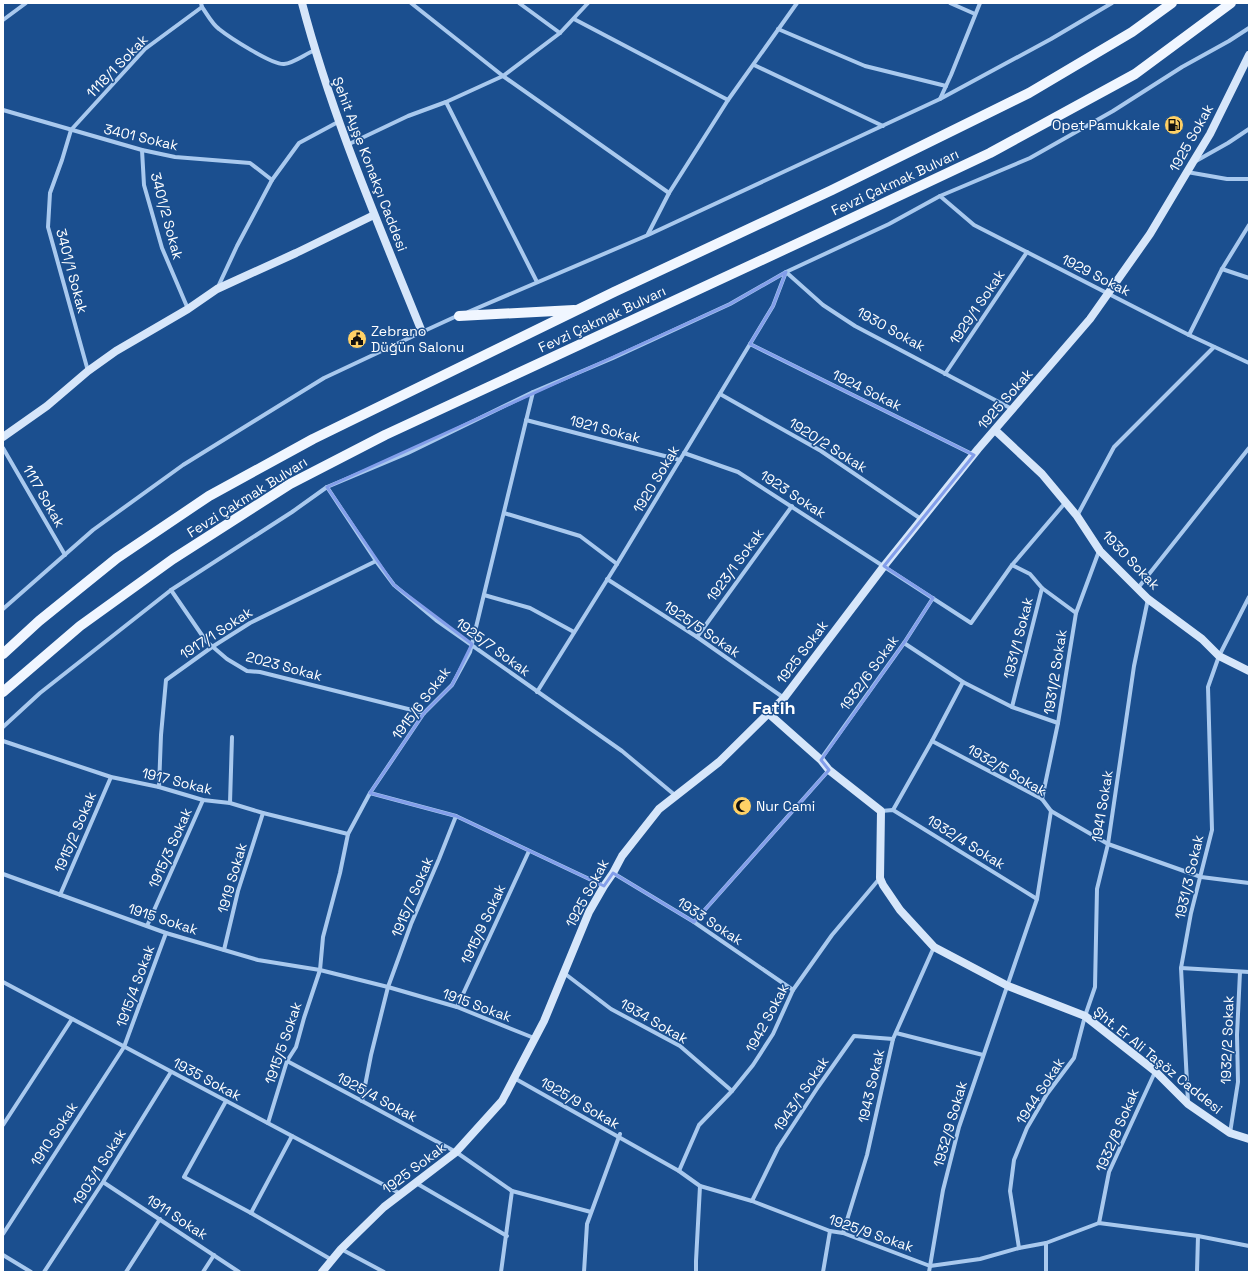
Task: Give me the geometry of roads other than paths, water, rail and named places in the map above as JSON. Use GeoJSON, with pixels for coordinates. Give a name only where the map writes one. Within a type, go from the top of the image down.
{"type":"FeatureCollection","features":[{"type":"Feature","properties":{"kind":"main road","name":"Fevzi Çakmak Bulvarı"},"geometry":{"type":"LineString","coordinates":[[3,654],[39,621],[117,558],[209,496],[313,439],[578,309],[832,190],[1029,93],[1132,32],[1172,3]]}},
{"type":"Feature","properties":{"kind":"main road","name":"Fevzi Çakmak Bulvarı"},"geometry":{"type":"LineString","coordinates":[[3,692],[80,626],[173,559],[290,484],[385,435],[990,153],[1135,74],[1232,3]]}},
{"type":"Feature","properties":{"kind":"main road"},"geometry":{"type":"LineString","coordinates":[[459,316],[578,309]]}},
{"type":"Feature","properties":{"kind":"street"},"geometry":{"type":"LineString","coordinates":[[3,20],[26,3]]}},
{"type":"Feature","properties":{"kind":"street","name":"Şehit Ayşe Konakçı Caddesi"},"geometry":{"type":"LineString","coordinates":[[302,3],[314,50],[338,122],[422,332]]}},
{"type":"Feature","properties":{"kind":"street"},"geometry":{"type":"LineString","coordinates":[[412,3],[503,76],[668,193]]}},
{"type":"Feature","properties":{"kind":"street"},"geometry":{"type":"LineString","coordinates":[[519,3],[560,33]]}},
{"type":"Feature","properties":{"kind":"street"},"geometry":{"type":"LineString","coordinates":[[347,145],[408,116],[446,102],[503,76],[560,33],[588,3]]}},
{"type":"Feature","properties":{"kind":"street"},"geometry":{"type":"LineString","coordinates":[[648,235],[668,193],[728,100],[797,3]]}},
{"type":"Feature","properties":{"kind":"street"},"geometry":{"type":"LineString","coordinates":[[950,3],[975,14]]}},
{"type":"Feature","properties":{"kind":"street"},"geometry":{"type":"LineString","coordinates":[[940,99],[980,3]]}},
{"type":"Feature","properties":{"kind":"street"},"geometry":{"type":"LineString","coordinates":[[3,609],[93,530],[190,461],[324,378],[422,332],[648,235],[940,99],[1051,39],[1112,3]]}},
{"type":"Feature","properties":{"kind":"street"},"geometry":{"type":"LineString","coordinates":[[202,5],[218,28],[252,50],[273,61],[282,64],[314,50]]}},
{"type":"Feature","properties":{"kind":"street","name":"1118/1 Sokak"},"geometry":{"type":"LineString","coordinates":[[71,130],[145,49],[202,5]]}},
{"type":"Feature","properties":{"kind":"street"},"geometry":{"type":"LineString","coordinates":[[574,19],[728,100]]}},
{"type":"Feature","properties":{"kind":"street"},"geometry":{"type":"LineString","coordinates":[[3,727],[40,693],[171,590],[292,512],[327,487],[408,453],[533,392],[613,358],[723,307],[786,272],[889,224],[940,196],[1030,158],[1113,111],[1182,67],[1229,42],[1249,28]]}},
{"type":"Feature","properties":{"kind":"street"},"geometry":{"type":"LineString","coordinates":[[778,30],[865,66],[946,86]]}},
{"type":"Feature","properties":{"kind":"street","name":"1925 Sokak"},"geometry":{"type":"LineString","coordinates":[[322,1272],[341,1249],[384,1207],[456,1152],[502,1101],[544,1022],[589,912],[604,886],[613,874],[622,856],[659,809],[719,762],[784,698],[884,566],[974,455],[1090,319],[1150,234],[1210,134],[1249,54]]}},
{"type":"Feature","properties":{"kind":"street"},"geometry":{"type":"LineString","coordinates":[[754,64],[883,126]]}},
{"type":"Feature","properties":{"kind":"street"},"geometry":{"type":"LineString","coordinates":[[446,102],[537,282]]}},
{"type":"Feature","properties":{"kind":"street","name":"3401 Sokak"},"geometry":{"type":"LineString","coordinates":[[3,110],[142,150],[175,157],[250,163],[272,180]]}},
{"type":"Feature","properties":{"kind":"street"},"geometry":{"type":"LineString","coordinates":[[217,289],[237,246],[272,180],[299,143],[338,122]]}},
{"type":"Feature","properties":{"kind":"street"},"geometry":{"type":"LineString","coordinates":[[1193,162],[1228,143],[1249,129]]}},
{"type":"Feature","properties":{"kind":"street","name":"3401/1 Sokak"},"geometry":{"type":"LineString","coordinates":[[71,130],[50,193],[48,227],[88,371]]}},
{"type":"Feature","properties":{"kind":"street","name":"3401/2 Sokak"},"geometry":{"type":"LineString","coordinates":[[142,150],[144,185],[162,248],[188,309]]}},
{"type":"Feature","properties":{"kind":"street"},"geometry":{"type":"LineString","coordinates":[[1187,172],[1228,179],[1249,179]]}},
{"type":"Feature","properties":{"kind":"street","name":"1929 Sokak"},"geometry":{"type":"LineString","coordinates":[[940,196],[974,225],[1189,335],[1249,363]]}},
{"type":"Feature","properties":{"kind":"street"},"geometry":{"type":"LineString","coordinates":[[3,437],[46,406],[88,371],[116,351],[188,309],[217,289],[374,215]]}},
{"type":"Feature","properties":{"kind":"street"},"geometry":{"type":"LineString","coordinates":[[1189,335],[1222,269],[1249,225]]}},
{"type":"Feature","properties":{"kind":"street","name":"1929/1 Sokak"},"geometry":{"type":"LineString","coordinates":[[945,374],[1027,252]]}},
{"type":"Feature","properties":{"kind":"street"},"geometry":{"type":"LineString","coordinates":[[1222,269],[1249,278]]}},
{"type":"Feature","properties":{"kind":"street","name":"1920 Sokak"},"geometry":{"type":"LineString","coordinates":[[538,692],[773,306],[786,272]]}},
{"type":"Feature","properties":{"kind":"street","name":"1930 Sokak"},"geometry":{"type":"LineString","coordinates":[[786,272],[823,305],[855,326],[1013,409]]}},
{"type":"Feature","properties":{"kind":"street","name":"1924 Sokak"},"geometry":{"type":"LineString","coordinates":[[750,344],[974,455]]}},
{"type":"Feature","properties":{"kind":"street"},"geometry":{"type":"LineString","coordinates":[[1077,516],[1114,448],[1214,347]]}},
{"type":"Feature","properties":{"kind":"street","name":"1915/6 Sokak"},"geometry":{"type":"LineString","coordinates":[[320,970],[323,937],[340,873],[348,834],[370,793],[424,713],[452,685],[470,652],[533,392]]}},
{"type":"Feature","properties":{"kind":"street","name":"1920/2 Sokak"},"geometry":{"type":"LineString","coordinates":[[720,394],[821,451],[922,519]]}},
{"type":"Feature","properties":{"kind":"street","name":"1921 Sokak"},"geometry":{"type":"LineString","coordinates":[[526,420],[680,460]]}},
{"type":"Feature","properties":{"kind":"street","name":"1930 Sokak"},"geometry":{"type":"LineString","coordinates":[[995,430],[1042,474],[1077,516],[1100,551],[1148,599],[1202,639],[1219,656],[1249,671]]}},
{"type":"Feature","properties":{"kind":"street","name":"1117 Sokak"},"geometry":{"type":"LineString","coordinates":[[3,448],[65,555]]}},
{"type":"Feature","properties":{"kind":"street"},"geometry":{"type":"LineString","coordinates":[[1138,588],[1249,448]]}},
{"type":"Feature","properties":{"kind":"street","name":"1923 Sokak"},"geometry":{"type":"LineString","coordinates":[[684,453],[738,472],[971,624],[1012,564]]}},
{"type":"Feature","properties":{"kind":"street","name":"1925/7 Sokak"},"geometry":{"type":"LineString","coordinates":[[327,487],[376,561],[394,585],[436,620],[622,751],[676,796]]}},
{"type":"Feature","properties":{"kind":"street"},"geometry":{"type":"LineString","coordinates":[[1012,564],[1065,503]]}},
{"type":"Feature","properties":{"kind":"street","name":"1923/1 Sokak"},"geometry":{"type":"LineString","coordinates":[[697,637],[792,506]]}},
{"type":"Feature","properties":{"kind":"street"},"geometry":{"type":"LineString","coordinates":[[504,513],[580,536],[617,564]]}},
{"type":"Feature","properties":{"kind":"street","name":"1931/2 Sokak"},"geometry":{"type":"LineString","coordinates":[[1042,799],[1058,723],[1076,613],[1100,551]]}},
{"type":"Feature","properties":{"kind":"street","name":"1917/1 Sokak"},"geometry":{"type":"LineString","coordinates":[[159,787],[161,734],[166,680],[212,647],[250,623],[376,561]]}},
{"type":"Feature","properties":{"kind":"street","name":"1931/1 Sokak"},"geometry":{"type":"LineString","coordinates":[[1012,564],[1030,574],[1042,588],[1012,707]]}},
{"type":"Feature","properties":{"kind":"street","name":"1925/5 Sokak"},"geometry":{"type":"LineString","coordinates":[[607,579],[697,637],[784,698]]}},
{"type":"Feature","properties":{"kind":"street"},"geometry":{"type":"LineString","coordinates":[[1042,588],[1076,613]]}},
{"type":"Feature","properties":{"kind":"street","name":"2023 Sokak"},"geometry":{"type":"LineString","coordinates":[[171,590],[206,641],[227,660],[247,671],[268,674],[424,713]]}},
{"type":"Feature","properties":{"kind":"street"},"geometry":{"type":"LineString","coordinates":[[484,595],[530,608],[574,632]]}},
{"type":"Feature","properties":{"kind":"street","name":"1932/6 Sokak"},"geometry":{"type":"LineString","coordinates":[[820,760],[904,643],[933,598]]}},
{"type":"Feature","properties":{"kind":"street","name":"1941 Sokak"},"geometry":{"type":"LineString","coordinates":[[1085,1016],[1095,987],[1097,889],[1108,844],[1134,666],[1148,599]]}},
{"type":"Feature","properties":{"kind":"street","name":"1931/3 Sokak"},"geometry":{"type":"LineString","coordinates":[[1188,1104],[1181,968],[1191,913],[1212,830],[1208,687],[1219,656],[1249,599]]}},
{"type":"Feature","properties":{"kind":"street"},"geometry":{"type":"LineString","coordinates":[[904,643],[963,682],[1012,707],[1058,723]]}},
{"type":"Feature","properties":{"kind":"street"},"geometry":{"type":"LineString","coordinates":[[768,713],[829,770],[881,811],[893,810],[963,682]]}},
{"type":"Feature","properties":{"kind":"street"},"geometry":{"type":"LineString","coordinates":[[230,803],[232,737]]}},
{"type":"Feature","properties":{"kind":"street","name":"1917 Sokak"},"geometry":{"type":"LineString","coordinates":[[3,741],[110,777],[159,787],[203,800],[230,803],[348,834]]}},
{"type":"Feature","properties":{"kind":"street","name":"1932/5 Sokak"},"geometry":{"type":"LineString","coordinates":[[932,741],[1042,799],[1051,811],[1108,844],[1201,877],[1249,883]]}},
{"type":"Feature","properties":{"kind":"street"},"geometry":{"type":"LineString","coordinates":[[694,922],[829,770]]}},
{"type":"Feature","properties":{"kind":"street","name":"1915/2 Sokak"},"geometry":{"type":"LineString","coordinates":[[60,895],[110,777]]}},
{"type":"Feature","properties":{"kind":"street"},"geometry":{"type":"LineString","coordinates":[[370,793],[456,816],[604,886]]}},
{"type":"Feature","properties":{"kind":"street","name":"1915/3 Sokak"},"geometry":{"type":"LineString","coordinates":[[147,926],[203,800]]}},
{"type":"Feature","properties":{"kind":"street","name":"1932/4 Sokak"},"geometry":{"type":"LineString","coordinates":[[893,810],[1037,899]]}},
{"type":"Feature","properties":{"kind":"street"},"geometry":{"type":"LineString","coordinates":[[880,878],[881,811]]}},
{"type":"Feature","properties":{"kind":"street"},"geometry":{"type":"LineString","coordinates":[[1008,986],[1037,899],[1051,811]]}},
{"type":"Feature","properties":{"kind":"street","name":"1919 Sokak"},"geometry":{"type":"LineString","coordinates":[[224,950],[238,891],[264,813]]}},
{"type":"Feature","properties":{"kind":"street","name":"1915/7 Sokak"},"geometry":{"type":"LineString","coordinates":[[362,1101],[371,1055],[388,987],[411,924],[456,816]]}},
{"type":"Feature","properties":{"kind":"street","name":"1915/9 Sokak"},"geometry":{"type":"LineString","coordinates":[[457,1007],[529,851]]}},
{"type":"Feature","properties":{"kind":"street","name":"1915 Sokak"},"geometry":{"type":"LineString","coordinates":[[3,874],[166,933],[258,960],[320,970],[388,987],[457,1007],[535,1039]]}},
{"type":"Feature","properties":{"kind":"street","name":"1933 Sokak"},"geometry":{"type":"LineString","coordinates":[[613,874],[694,922],[793,990]]}},
{"type":"Feature","properties":{"kind":"street","name":"Şht. Er Ali Taşöz Caddesi"},"geometry":{"type":"LineString","coordinates":[[880,878],[900,910],[934,947],[1008,986],[1085,1016],[1155,1071],[1188,1104],[1230,1133],[1249,1139]]}},
{"type":"Feature","properties":{"kind":"street","name":"1942 Sokak"},"geometry":{"type":"LineString","coordinates":[[679,1171],[699,1125],[732,1092],[753,1065],[773,1034],[793,990],[832,935],[880,878]]}},
{"type":"Feature","properties":{"kind":"street","name":"1915/4 Sokak"},"geometry":{"type":"LineString","coordinates":[[124,1047],[166,933]]}},
{"type":"Feature","properties":{"kind":"street","name":"1943 Sokak"},"geometry":{"type":"LineString","coordinates":[[843,1233],[867,1155],[893,1039],[934,947]]}},
{"type":"Feature","properties":{"kind":"street"},"geometry":{"type":"LineString","coordinates":[[1181,968],[1249,972]]}},
{"type":"Feature","properties":{"kind":"street","name":"1915/5 Sokak"},"geometry":{"type":"LineString","coordinates":[[268,1123],[287,1061],[296,1047],[320,970]]}},
{"type":"Feature","properties":{"kind":"street","name":"1934 Sokak"},"geometry":{"type":"LineString","coordinates":[[564,972],[611,1009],[680,1046],[732,1092]]}},
{"type":"Feature","properties":{"kind":"street","name":"1932/2 Sokak"},"geometry":{"type":"LineString","coordinates":[[1230,1133],[1238,1082],[1237,1035],[1240,972]]}},
{"type":"Feature","properties":{"kind":"street","name":"1935 Sokak"},"geometry":{"type":"LineString","coordinates":[[3,982],[401,1194]]}},
{"type":"Feature","properties":{"kind":"street","name":"1932/9 Sokak"},"geometry":{"type":"LineString","coordinates":[[929,1272],[943,1190],[959,1127],[1008,986]]}},
{"type":"Feature","properties":{"kind":"street","name":"1944 Sokak"},"geometry":{"type":"LineString","coordinates":[[1019,1248],[1010,1191],[1014,1160],[1027,1128],[1047,1094],[1074,1058],[1085,1016]]}},
{"type":"Feature","properties":{"kind":"street"},"geometry":{"type":"LineString","coordinates":[[3,1125],[72,1019]]}},
{"type":"Feature","properties":{"kind":"street"},"geometry":{"type":"LineString","coordinates":[[896,1033],[983,1055]]}},
{"type":"Feature","properties":{"kind":"street","name":"1943/1 Sokak"},"geometry":{"type":"LineString","coordinates":[[752,1201],[778,1148],[854,1036],[893,1039]]}},
{"type":"Feature","properties":{"kind":"street","name":"1910 Sokak"},"geometry":{"type":"LineString","coordinates":[[3,1234],[124,1047]]}},
{"type":"Feature","properties":{"kind":"street","name":"1925/4 Sokak"},"geometry":{"type":"LineString","coordinates":[[287,1061],[456,1152],[512,1191],[591,1212]]}},
{"type":"Feature","properties":{"kind":"street","name":"1932/8 Sokak"},"geometry":{"type":"LineString","coordinates":[[1099,1223],[1109,1172],[1155,1071]]}},
{"type":"Feature","properties":{"kind":"street","name":"1903/1 Sokak"},"geometry":{"type":"LineString","coordinates":[[44,1272],[103,1182],[171,1072]]}},
{"type":"Feature","properties":{"kind":"street","name":"1925/9 Sokak"},"geometry":{"type":"LineString","coordinates":[[514,1078],[619,1136],[679,1171],[700,1186],[752,1201],[830,1231],[843,1233],[930,1266],[980,1259],[1019,1248],[1046,1243],[1099,1223],[1198,1236],[1249,1246]]}},
{"type":"Feature","properties":{"kind":"street"},"geometry":{"type":"LineString","coordinates":[[226,1101],[184,1177],[251,1213],[332,1260]]}},
{"type":"Feature","properties":{"kind":"street"},"geometry":{"type":"LineString","coordinates":[[251,1213],[292,1136]]}},
{"type":"Feature","properties":{"kind":"street"},"geometry":{"type":"LineString","coordinates":[[584,1272],[587,1224],[619,1136]]}},
{"type":"Feature","properties":{"kind":"street","name":"1911 Sokak"},"geometry":{"type":"LineString","coordinates":[[103,1182],[238,1272]]}},
{"type":"Feature","properties":{"kind":"street"},"geometry":{"type":"LineString","coordinates":[[416,1183],[507,1236]]}},
{"type":"Feature","properties":{"kind":"street"},"geometry":{"type":"LineString","coordinates":[[696,1272],[700,1186]]}},
{"type":"Feature","properties":{"kind":"street"},"geometry":{"type":"LineString","coordinates":[[501,1272],[512,1191]]}},
{"type":"Feature","properties":{"kind":"street"},"geometry":{"type":"LineString","coordinates":[[126,1272],[160,1219]]}},
{"type":"Feature","properties":{"kind":"street"},"geometry":{"type":"LineString","coordinates":[[823,1272],[830,1231]]}},
{"type":"Feature","properties":{"kind":"street"},"geometry":{"type":"LineString","coordinates":[[1197,1272],[1198,1236]]}},
{"type":"Feature","properties":{"kind":"street"},"geometry":{"type":"LineString","coordinates":[[1046,1243],[1046,1272]]}},
{"type":"Feature","properties":{"kind":"street"},"geometry":{"type":"LineString","coordinates":[[341,1249],[384,1272]]}},
{"type":"Feature","properties":{"kind":"street"},"geometry":{"type":"LineString","coordinates":[[3,1255],[31,1272]]}},
{"type":"Feature","properties":{"kind":"street"},"geometry":{"type":"LineString","coordinates":[[203,1272],[214,1255]]}},
{"type":"Feature","properties":{"kind":"place","name":"Opet Pamukkale"},"geometry":{"type":"Point","coordinates":[1174,125]}},
{"type":"Feature","properties":{"kind":"place","name":"Zebrano Düğün Salonu"},"geometry":{"type":"Point","coordinates":[357,339]}},
{"type":"Feature","properties":{"kind":"place","name":"Nur Cami"},"geometry":{"type":"Point","coordinates":[742,806]}},
{"type":"Feature","properties":{"kind":"district","name":"Fatih"},"geometry":{"type":"Point","coordinates":[774,707]}}]}
